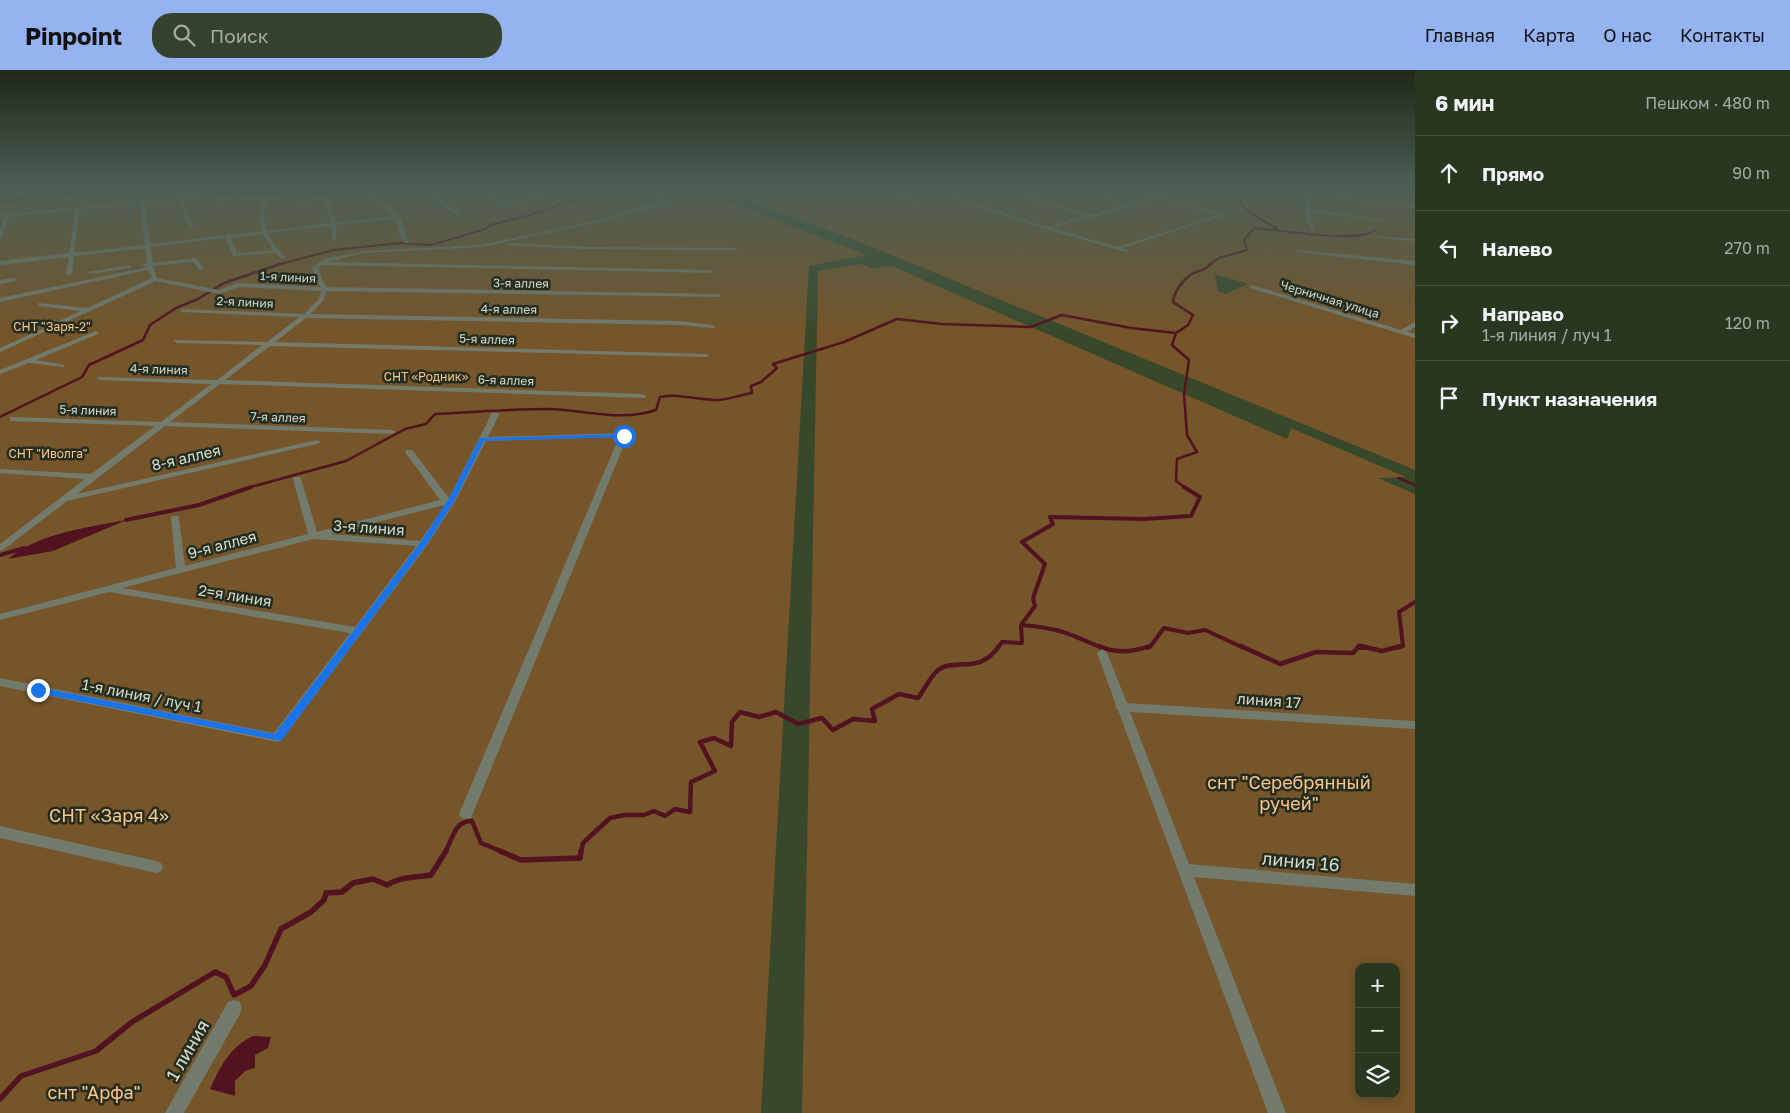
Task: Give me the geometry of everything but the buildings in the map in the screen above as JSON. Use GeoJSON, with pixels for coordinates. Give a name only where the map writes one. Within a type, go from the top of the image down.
{"type":"FeatureCollection","features":[{"type":"Feature","properties":{"kind":"street"},"geometry":{"type":"LineString","coordinates":[[69,274],[74,237]]}},
{"type":"Feature","properties":{"kind":"street"},"geometry":{"type":"LineString","coordinates":[[0,350],[155,279],[150,266],[147,237]]}},
{"type":"Feature","properties":{"kind":"street"},"geometry":{"type":"LineString","coordinates":[[0,263],[228,237],[235,255],[276,251]]}},
{"type":"Feature","properties":{"kind":"street","name":"1-я линия"},"geometry":{"type":"LineString","coordinates":[[267,237],[282,257]]}},
{"type":"Feature","properties":{"kind":"street"},"geometry":{"type":"LineString","coordinates":[[402,237],[407,242]]}},
{"type":"Feature","properties":{"kind":"street"},"geometry":{"type":"LineString","coordinates":[[0,548],[305,316],[322,299],[324,289],[315,268],[318,264],[344,255],[364,252],[458,248],[498,243],[525,237]]}},
{"type":"Feature","properties":{"kind":"street"},"geometry":{"type":"LineString","coordinates":[[1078,237],[1126,251]]}},
{"type":"Feature","properties":{"kind":"street"},"geometry":{"type":"LineString","coordinates":[[1118,248],[1154,237]]}},
{"type":"Feature","properties":{"kind":"street"},"geometry":{"type":"LineString","coordinates":[[1379,237],[1415,240]]}},
{"type":"Feature","properties":{"kind":"street"},"geometry":{"type":"LineString","coordinates":[[498,243],[585,248],[735,249]]}},
{"type":"Feature","properties":{"kind":"street"},"geometry":{"type":"LineString","coordinates":[[1298,251],[1415,263]]}},
{"type":"Feature","properties":{"kind":"street"},"geometry":{"type":"LineString","coordinates":[[1314,253],[1326,258],[1415,268]]}},
{"type":"Feature","properties":{"kind":"street"},"geometry":{"type":"LineString","coordinates":[[1361,258],[1373,264]]}},
{"type":"Feature","properties":{"kind":"street"},"geometry":{"type":"LineString","coordinates":[[90,272],[196,260],[201,269]]}},
{"type":"Feature","properties":{"kind":"street"},"geometry":{"type":"LineString","coordinates":[[318,264],[710,272]]}},
{"type":"Feature","properties":{"kind":"street"},"geometry":{"type":"LineString","coordinates":[[0,300],[150,266]]}},
{"type":"Feature","properties":{"kind":"street","name":"1-я линия"},"geometry":{"type":"LineString","coordinates":[[155,279],[220,292],[238,284],[324,289]]}},
{"type":"Feature","properties":{"kind":"street"},"geometry":{"type":"LineString","coordinates":[[0,282],[14,280]]}},
{"type":"Feature","properties":{"kind":"street","name":"Черничная улица"},"geometry":{"type":"LineString","coordinates":[[1252,287],[1415,336]]}},
{"type":"Feature","properties":{"kind":"street","name":"3-я аллея"},"geometry":{"type":"LineString","coordinates":[[324,289],[718,296]]}},
{"type":"Feature","properties":{"kind":"street"},"geometry":{"type":"LineString","coordinates":[[40,304],[89,310]]}},
{"type":"Feature","properties":{"kind":"street","name":"2-я линия"},"geometry":{"type":"LineString","coordinates":[[183,310],[305,316]]}},
{"type":"Feature","properties":{"kind":"street","name":"4-я аллея"},"geometry":{"type":"LineString","coordinates":[[305,316],[680,323],[712,327]]}},
{"type":"Feature","properties":{"kind":"street"},"geometry":{"type":"LineString","coordinates":[[1402,332],[1415,324]]}},
{"type":"Feature","properties":{"kind":"street"},"geometry":{"type":"LineString","coordinates":[[0,372],[96,333]]}},
{"type":"Feature","properties":{"kind":"street"},"geometry":{"type":"LineString","coordinates":[[177,341],[268,344]]}},
{"type":"Feature","properties":{"kind":"street","name":"5-я аллея"},"geometry":{"type":"LineString","coordinates":[[268,344],[706,356]]}},
{"type":"Feature","properties":{"kind":"street"},"geometry":{"type":"LineString","coordinates":[[29,360],[62,366]]}},
{"type":"Feature","properties":{"kind":"street","name":"4-я линия"},"geometry":{"type":"LineString","coordinates":[[100,378],[218,382]]}},
{"type":"Feature","properties":{"kind":"street","name":"6-я аллея"},"geometry":{"type":"LineString","coordinates":[[218,382],[642,396]]}},
{"type":"Feature","properties":{"kind":"street"},"geometry":{"type":"LineString","coordinates":[[358,631],[423,544],[449,501],[494,415]]}},
{"type":"Feature","properties":{"kind":"street","name":"5-я линия"},"geometry":{"type":"LineString","coordinates":[[13,419],[163,424]]}},
{"type":"Feature","properties":{"kind":"street","name":"7-я аллея"},"geometry":{"type":"LineString","coordinates":[[163,424],[392,432]]}},
{"type":"Feature","properties":{"kind":"street"},"geometry":{"type":"LineString","coordinates":[[466,814],[624,436],[482,439]]}},
{"type":"Feature","properties":{"kind":"street","name":"8-я аллея"},"geometry":{"type":"LineString","coordinates":[[62,500],[317,442]]}},
{"type":"Feature","properties":{"kind":"street"},"geometry":{"type":"LineString","coordinates":[[409,452],[449,501]]}},
{"type":"Feature","properties":{"kind":"street"},"geometry":{"type":"LineString","coordinates":[[0,471],[92,477]]}},
{"type":"Feature","properties":{"kind":"street"},"geometry":{"type":"LineString","coordinates":[[297,479],[313,536]]}},
{"type":"Feature","properties":{"kind":"street","name":"9-я аллея"},"geometry":{"type":"LineString","coordinates":[[0,617],[449,501]]}},
{"type":"Feature","properties":{"kind":"street"},"geometry":{"type":"LineString","coordinates":[[175,518],[182,570]]}},
{"type":"Feature","properties":{"kind":"street","name":"3-я линия"},"geometry":{"type":"LineString","coordinates":[[313,536],[423,544]]}},
{"type":"Feature","properties":{"kind":"street"},"geometry":{"type":"LineString","coordinates":[[0,537],[13,538]]}},
{"type":"Feature","properties":{"kind":"street","name":"2=я линия"},"geometry":{"type":"LineString","coordinates":[[108,589],[358,631]]}},
{"type":"Feature","properties":{"kind":"street","name":"1-я линия / луч 1"},"geometry":{"type":"LineString","coordinates":[[0,682],[277,738],[358,631]]}},
{"type":"Feature","properties":{"kind":"street"},"geometry":{"type":"LineString","coordinates":[[1102,653],[1277,1113]]}},
{"type":"Feature","properties":{"kind":"street","name":"линия 17"},"geometry":{"type":"LineString","coordinates":[[1121,707],[1415,725]]}},
{"type":"Feature","properties":{"kind":"street"},"geometry":{"type":"LineString","coordinates":[[0,832],[156,867]]}},
{"type":"Feature","properties":{"kind":"street","name":"линия 16"},"geometry":{"type":"LineString","coordinates":[[1184,870],[1415,890]]}},
{"type":"Feature","properties":{"kind":"street","name":"1 линия"},"geometry":{"type":"LineString","coordinates":[[174,1113],[234,1008]]}},
{"type":"Feature","properties":{"kind":"green space"},"geometry":{"type":"Polygon","coordinates":[[[0,237],[819,237],[867,255],[809,266],[761,1113],[0,1113],[0,237]]]}},
{"type":"Feature","properties":{"kind":"green space"},"geometry":{"type":"Polygon","coordinates":[[[846,237],[1415,237],[1415,470],[860,242],[846,237]],[[1215,274],[1218,291],[1225,294],[1248,284],[1215,274]]]}},
{"type":"Feature","properties":{"kind":"green space","name":"снт \"Серебрянный ручей\""},"geometry":{"type":"Polygon","coordinates":[[[861,264],[871,268],[892,266],[1287,439],[1291,428],[1406,477],[1378,478],[1415,494],[1415,1113],[802,1113],[818,271],[861,264]]]}},
{"type":"Feature","properties":{"kind":"shaded area"},"geometry":{"type":"Polygon","coordinates":[[[129,519],[53,551],[8,559],[21,550],[50,537],[82,528],[129,519]]]}},
{"type":"Feature","properties":{"kind":"shaded area"},"geometry":{"type":"Polygon","coordinates":[[[253,1036],[271,1037],[268,1048],[255,1055],[255,1068],[245,1071],[235,1081],[235,1096],[210,1089],[227,1058],[238,1046],[253,1036]]]}},
{"type":"Feature","properties":{"kind":"waterway"},"geometry":{"type":"LineString","coordinates":[[277,265],[333,250],[401,243],[431,245],[460,237]]}},
{"type":"Feature","properties":{"kind":"waterway"},"geometry":{"type":"LineString","coordinates":[[1209,265],[1219,258],[1247,250],[1244,240],[1247,237]]}},
{"type":"Feature","properties":{"kind":"waterway"},"geometry":{"type":"LineString","coordinates":[[1176,333],[1188,325],[1193,315],[1173,302],[1177,291],[1184,280],[1190,275],[1205,269],[1211,264]]}},
{"type":"Feature","properties":{"kind":"waterway"},"geometry":{"type":"LineString","coordinates":[[0,417],[82,377],[89,365],[143,340],[150,325],[176,308],[198,299],[224,283],[277,265]]}},
{"type":"Feature","properties":{"kind":"waterway"},"geometry":{"type":"LineString","coordinates":[[247,488],[346,461],[405,429],[426,424],[435,414],[550,409],[629,415],[656,410],[660,397],[674,396],[716,400],[752,393],[751,386],[761,382],[777,368],[773,364],[844,342],[897,319],[942,324],[1031,327],[1062,315],[1131,328],[1176,333]]}},
{"type":"Feature","properties":{"kind":"waterway"},"geometry":{"type":"LineString","coordinates":[[1176,333],[1172,345],[1189,360],[1184,395],[1187,435],[1197,452],[1177,459],[1176,481],[1186,488]]}},
{"type":"Feature","properties":{"kind":"waterway"},"geometry":{"type":"LineString","coordinates":[[1399,478],[1415,485]]}},
{"type":"Feature","properties":{"kind":"waterway"},"geometry":{"type":"LineString","coordinates":[[126,520],[199,505],[251,487]]}},
{"type":"Feature","properties":{"kind":"waterway"},"geometry":{"type":"LineString","coordinates":[[1021,625],[1035,606],[1033,598],[1045,564],[1022,542],[1053,524],[1050,517],[1144,519],[1191,516],[1200,497],[1184,487]]}},
{"type":"Feature","properties":{"kind":"waterway"},"geometry":{"type":"LineString","coordinates":[[0,555],[24,548]]}},
{"type":"Feature","properties":{"kind":"waterway"},"geometry":{"type":"LineString","coordinates":[[1396,648],[1403,646],[1399,612],[1415,602]]}},
{"type":"Feature","properties":{"kind":"waterway"},"geometry":{"type":"LineString","coordinates":[[998,648],[1002,642],[1022,643],[1021,625]]}},
{"type":"Feature","properties":{"kind":"waterway"},"geometry":{"type":"LineString","coordinates":[[1021,625],[1044,627],[1063,632],[1102,648]]}},
{"type":"Feature","properties":{"kind":"waterway"},"geometry":{"type":"LineString","coordinates":[[1147,648],[1150,647],[1164,628],[1188,633],[1205,630],[1244,648]]}},
{"type":"Feature","properties":{"kind":"waterway"},"geometry":{"type":"LineString","coordinates":[[581,852],[583,843],[610,818],[624,815],[644,815],[654,811],[665,816],[675,809],[690,812],[691,782],[715,771],[700,742],[714,738],[731,746],[732,722],[740,712],[759,717],[776,712],[798,724],[822,718],[833,730],[853,719],[875,721],[872,709],[899,694],[918,698],[933,675],[943,667],[983,661],[999,646]]}},
{"type":"Feature","properties":{"kind":"waterway"},"geometry":{"type":"LineString","coordinates":[[1099,646],[1105,649],[1124,651],[1150,646]]}},
{"type":"Feature","properties":{"kind":"waterway"},"geometry":{"type":"LineString","coordinates":[[1241,646],[1280,664],[1316,652],[1353,653],[1359,646]]}},
{"type":"Feature","properties":{"kind":"waterway"},"geometry":{"type":"LineString","coordinates":[[1361,646],[1382,651],[1401,646]]}},
{"type":"Feature","properties":{"kind":"waterway"},"geometry":{"type":"LineString","coordinates":[[1358,648],[1367,648]]}},
{"type":"Feature","properties":{"kind":"waterway"},"geometry":{"type":"LineString","coordinates":[[445,852],[458,827],[461,824],[472,821],[481,843],[503,852]]}},
{"type":"Feature","properties":{"kind":"waterway"},"geometry":{"type":"LineString","coordinates":[[0,1099],[21,1076],[96,1051],[132,1022],[215,972],[226,977],[234,995],[251,986],[265,965],[281,929],[311,912],[324,900],[326,893],[342,892],[353,883],[373,879],[387,885],[403,879],[431,875],[446,851]]}},
{"type":"Feature","properties":{"kind":"waterway"},"geometry":{"type":"LineString","coordinates":[[500,851],[521,860],[580,858],[581,851]]}},
{"type":"Feature","properties":{"kind":"route"},"geometry":{"type":"LineString","coordinates":[[38,690],[277,738],[423,544],[452,500],[482,439],[624,436]]}},
{"type":"Feature","properties":{"kind":"park label","name":"СНТ \"Заря-2\""},"geometry":{"type":"Point","coordinates":[52,326]}},
{"type":"Feature","properties":{"kind":"park label","name":"СНТ «Родник»"},"geometry":{"type":"Point","coordinates":[426,376]}},
{"type":"Feature","properties":{"kind":"park label","name":"СНТ \"Иволга\""},"geometry":{"type":"Point","coordinates":[48,453]}},
{"type":"Feature","properties":{"kind":"park label","name":"СНТ «Заря 4»"},"geometry":{"type":"Point","coordinates":[109,815]}},
{"type":"Feature","properties":{"kind":"park label","name":"снт \"Арфа\""},"geometry":{"type":"Point","coordinates":[94,1092]}}]}
